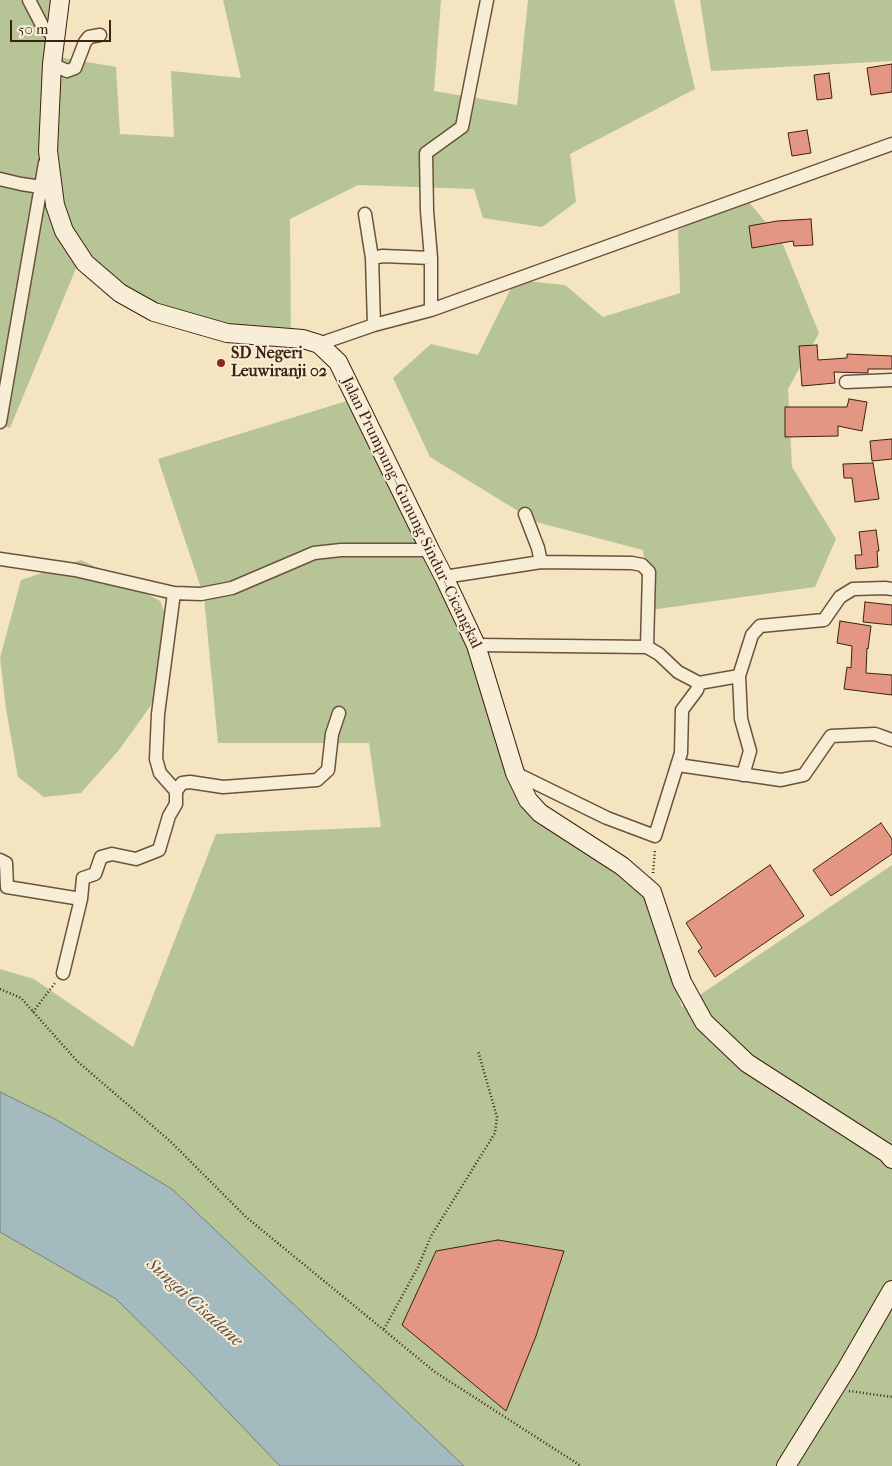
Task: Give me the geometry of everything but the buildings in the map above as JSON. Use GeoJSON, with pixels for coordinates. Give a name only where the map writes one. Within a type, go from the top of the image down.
{"type":"FeatureCollection","features":[{"type":"Feature","properties":{"kind":"main road"},"geometry":{"type":"LineString","coordinates":[[60,0],[52,64],[48,151],[55,205],[64,231],[85,262],[120,294],[154,312],[227,333],[303,339],[319,344]]}},
{"type":"Feature","properties":{"kind":"main road","name":"Jalan Prumpung–Gunung Sindur–Cicangkal"},"geometry":{"type":"LineString","coordinates":[[319,344],[338,362],[476,645],[515,773],[528,800],[540,813],[622,866],[652,892]]}},
{"type":"Feature","properties":{"kind":"main road"},"geometry":{"type":"LineString","coordinates":[[652,892],[682,982],[704,1022],[747,1063],[888,1153],[892,1159]]}},
{"type":"Feature","properties":{"kind":"main road"},"geometry":{"type":"LineString","coordinates":[[786,1466],[847,1368],[892,1290]]}},
{"type":"Feature","properties":{"kind":"street"},"geometry":{"type":"LineString","coordinates":[[29,0],[43,27],[55,37]]}},
{"type":"Feature","properties":{"kind":"street"},"geometry":{"type":"LineString","coordinates":[[430,310],[431,258],[427,210],[426,153],[462,128],[487,0]]}},
{"type":"Feature","properties":{"kind":"street"},"geometry":{"type":"LineString","coordinates":[[52,64],[66,70],[75,68],[85,42],[90,37],[100,35]]}},
{"type":"Feature","properties":{"kind":"street"},"geometry":{"type":"LineString","coordinates":[[319,344],[374,325],[430,310],[892,144]]}},
{"type":"Feature","properties":{"kind":"street"},"geometry":{"type":"LineString","coordinates":[[0,422],[48,151]]}},
{"type":"Feature","properties":{"kind":"street"},"geometry":{"type":"LineString","coordinates":[[0,179],[41,187]]}},
{"type":"Feature","properties":{"kind":"street"},"geometry":{"type":"LineString","coordinates":[[365,214],[372,258],[374,325]]}},
{"type":"Feature","properties":{"kind":"street"},"geometry":{"type":"LineString","coordinates":[[372,258],[383,256],[431,258]]}},
{"type":"Feature","properties":{"kind":"street"},"geometry":{"type":"LineString","coordinates":[[846,382],[892,380]]}},
{"type":"Feature","properties":{"kind":"street"},"geometry":{"type":"LineString","coordinates":[[525,514],[538,548],[540,562]]}},
{"type":"Feature","properties":{"kind":"street"},"geometry":{"type":"LineString","coordinates":[[0,559],[75,570],[174,593],[201,594],[232,588],[314,553],[341,550],[430,550]]}},
{"type":"Feature","properties":{"kind":"street"},"geometry":{"type":"LineString","coordinates":[[444,577],[540,562],[632,563],[642,565],[649,572],[647,647]]}},
{"type":"Feature","properties":{"kind":"street"},"geometry":{"type":"LineString","coordinates":[[743,775],[750,751],[741,719],[739,676],[752,635],[760,626],[824,620],[840,597],[853,589],[892,589]]}},
{"type":"Feature","properties":{"kind":"street"},"geometry":{"type":"LineString","coordinates":[[174,593],[158,714],[156,759],[160,774],[176,791]]}},
{"type":"Feature","properties":{"kind":"street"},"geometry":{"type":"LineString","coordinates":[[476,645],[647,647],[659,654],[678,672],[700,683],[739,676]]}},
{"type":"Feature","properties":{"kind":"street"},"geometry":{"type":"LineString","coordinates":[[515,773],[607,818],[656,836],[681,753],[682,710],[700,683]]}},
{"type":"Feature","properties":{"kind":"street"},"geometry":{"type":"LineString","coordinates":[[63,972],[81,899],[83,878],[95,874],[101,856],[112,854],[136,859],[159,850],[169,816],[176,804],[176,791],[182,783],[190,782],[223,787],[317,780],[328,770],[332,734],[339,713]]}},
{"type":"Feature","properties":{"kind":"street"},"geometry":{"type":"LineString","coordinates":[[678,765],[781,780],[804,775],[831,736],[875,734],[892,740]]}},
{"type":"Feature","properties":{"kind":"street"},"geometry":{"type":"LineString","coordinates":[[0,860],[6,863],[7,887],[81,899]]}},
{"type":"Feature","properties":{"kind":"path"},"geometry":{"type":"LineString","coordinates":[[652,892],[656,836]]}},
{"type":"Feature","properties":{"kind":"path"},"geometry":{"type":"LineString","coordinates":[[33,1012],[63,972]]}},
{"type":"Feature","properties":{"kind":"path"},"geometry":{"type":"LineString","coordinates":[[0,989],[21,998],[77,1062],[170,1141],[246,1217],[435,1372],[581,1466]]}},
{"type":"Feature","properties":{"kind":"path"},"geometry":{"type":"LineString","coordinates":[[384,1330],[418,1267],[431,1236],[496,1133],[497,1118],[478,1051]]}},
{"type":"Feature","properties":{"kind":"path"},"geometry":{"type":"LineString","coordinates":[[832,1390],[892,1397]]}},
{"type":"Feature","properties":{"kind":"green space"},"geometry":{"type":"Polygon","coordinates":[[[0,0],[57,0],[47,55],[116,67],[120,134],[174,137],[171,71],[241,78],[223,0],[441,0],[434,91],[517,105],[528,0],[674,0],[695,89],[570,154],[576,202],[542,227],[483,218],[474,189],[358,185],[290,219],[291,342],[167,324],[109,297],[77,266],[10,428],[0,425],[0,0]]]}},
{"type":"Feature","properties":{"kind":"green space"},"geometry":{"type":"Polygon","coordinates":[[[700,0],[892,0],[892,61],[711,71],[700,0]]]}},
{"type":"Feature","properties":{"kind":"green space"},"geometry":{"type":"Polygon","coordinates":[[[743,195],[782,242],[819,333],[788,389],[792,467],[836,539],[815,587],[650,610],[643,550],[536,522],[430,457],[393,378],[431,344],[478,355],[515,280],[565,285],[603,317],[680,293],[678,230],[743,195]]]}},
{"type":"Feature","properties":{"kind":"green space"},"geometry":{"type":"Polygon","coordinates":[[[350,400],[462,624],[523,797],[618,857],[648,902],[682,1007],[892,865],[892,1466],[464,1466],[172,1189],[55,1119],[0,1092],[0,969],[34,979],[133,1047],[216,834],[381,827],[369,743],[218,743],[204,597],[158,459],[350,400]]]}},
{"type":"Feature","properties":{"kind":"green space"},"geometry":{"type":"Polygon","coordinates":[[[81,560],[160,601],[175,640],[157,697],[119,750],[81,793],[44,797],[18,777],[6,709],[0,658],[21,580],[81,560]]]}},
{"type":"Feature","properties":{"kind":"green space"},"geometry":{"type":"Polygon","coordinates":[[[0,1232],[116,1299],[187,1369],[280,1466],[0,1466],[0,1232]]]}},
{"type":"Feature","properties":{"kind":"water","name":"Sungai Cisadane"},"geometry":{"type":"Polygon","coordinates":[[[0,1092],[55,1119],[172,1189],[464,1466],[280,1466],[187,1369],[116,1299],[0,1232],[0,1092]]]}},
{"type":"Feature","properties":{"kind":"place","name":"SD Negeri Leuwiranji 02"},"geometry":{"type":"Point","coordinates":[221,363]}}]}
